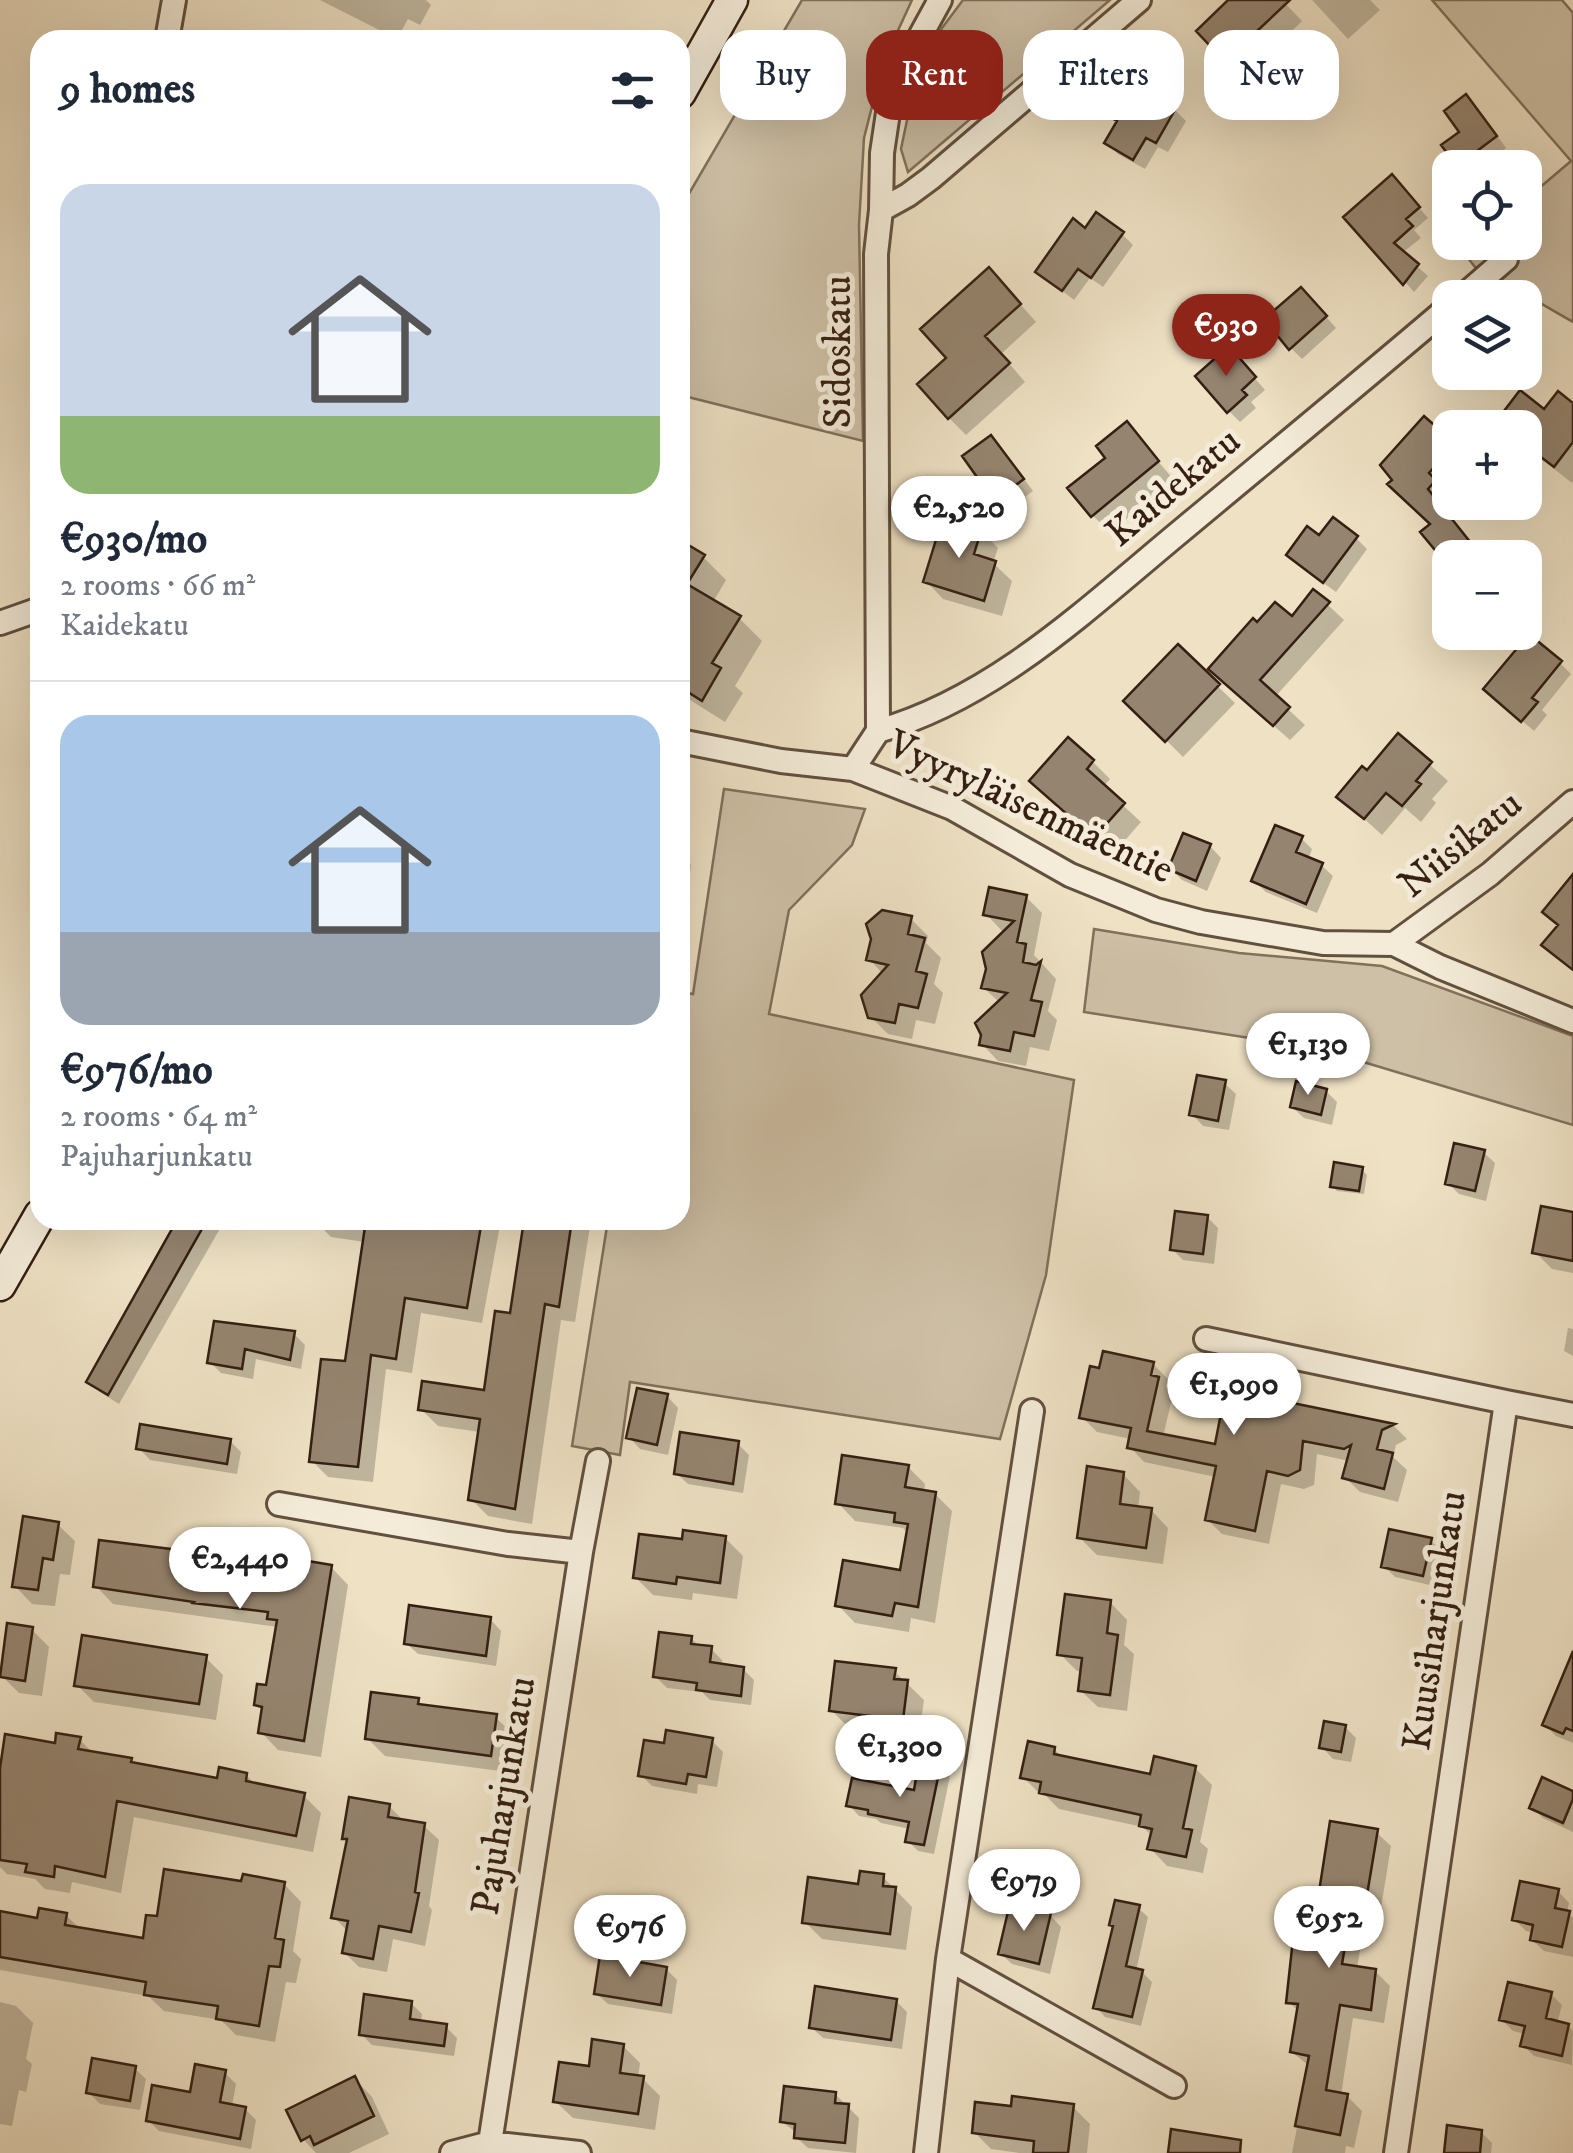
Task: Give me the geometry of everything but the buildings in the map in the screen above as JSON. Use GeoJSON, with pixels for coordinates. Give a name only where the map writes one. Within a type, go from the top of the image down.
{"type":"FeatureCollection","features":[{"type":"Feature","properties":{"kind":"main road"},"geometry":{"type":"LineString","coordinates":[[690,75],[732,0]]}},
{"type":"Feature","properties":{"kind":"main road"},"geometry":{"type":"LineString","coordinates":[[0,1285],[31,1230]]}},
{"type":"Feature","properties":{"kind":"street"},"geometry":{"type":"LineString","coordinates":[[169,30],[174,0]]}},
{"type":"Feature","properties":{"kind":"street","name":"Sidoskatu"},"geometry":{"type":"LineString","coordinates":[[878,730],[876,254],[882,153],[889,106],[905,64],[940,0]]}},
{"type":"Feature","properties":{"kind":"street"},"geometry":{"type":"LineString","coordinates":[[881,210],[930,178],[1139,0]]}},
{"type":"Feature","properties":{"kind":"street"},"geometry":{"type":"LineString","coordinates":[[1482,280],[1505,260]]}},
{"type":"Feature","properties":{"kind":"street","name":"Kaidekatu"},"geometry":{"type":"LineString","coordinates":[[878,730],[908,722],[968,693],[1063,628],[1432,321]]}},
{"type":"Feature","properties":{"kind":"street"},"geometry":{"type":"LineString","coordinates":[[0,623],[30,612]]}},
{"type":"Feature","properties":{"kind":"street"},"geometry":{"type":"LineString","coordinates":[[853,769],[878,730]]}},
{"type":"Feature","properties":{"kind":"street","name":"Vyyryläisenmäentie"},"geometry":{"type":"LineString","coordinates":[[690,743],[781,761],[853,769],[952,808],[1070,876],[1156,910],[1201,922],[1323,943],[1394,944],[1573,1021]]}},
{"type":"Feature","properties":{"kind":"street","name":"Niisikatu"},"geometry":{"type":"LineString","coordinates":[[1394,944],[1490,874],[1573,802]]}},
{"type":"Feature","properties":{"kind":"street"},"geometry":{"type":"LineString","coordinates":[[1206,1338],[1573,1415]]}},
{"type":"Feature","properties":{"kind":"street","name":"Kuusiharjunkatu"},"geometry":{"type":"LineString","coordinates":[[1396,2153],[1506,1402]]}},
{"type":"Feature","properties":{"kind":"street"},"geometry":{"type":"LineString","coordinates":[[926,2153],[948,1959],[1032,1411]]}},
{"type":"Feature","properties":{"kind":"street","name":"Pajuharjunkatu"},"geometry":{"type":"LineString","coordinates":[[490,2143],[598,1461]]}},
{"type":"Feature","properties":{"kind":"street"},"geometry":{"type":"LineString","coordinates":[[278,1504],[508,1544],[581,1552]]}},
{"type":"Feature","properties":{"kind":"street"},"geometry":{"type":"LineString","coordinates":[[948,1959],[1174,2086]]}},
{"type":"Feature","properties":{"kind":"street"},"geometry":{"type":"LineString","coordinates":[[452,2153],[490,2143],[580,2153]]}},
{"type":"Feature","properties":{"kind":"shaded area"},"geometry":{"type":"Polygon","coordinates":[[[802,0],[912,0],[898,30],[866,30],[869,120],[859,225],[863,441],[690,398],[690,192],[732,120],[846,120],[846,30],[784,30],[802,0]]]}},
{"type":"Feature","properties":{"kind":"shaded area"},"geometry":{"type":"Polygon","coordinates":[[[963,0],[1110,0],[1075,30],[1023,30],[1023,74],[1003,91],[1003,30],[942,28],[963,0]]]}},
{"type":"Feature","properties":{"kind":"shaded area"},"geometry":{"type":"Polygon","coordinates":[[[1432,0],[1562,0],[1573,13],[1573,322],[1542,304],[1542,280],[1485,280],[1469,260],[1542,260],[1542,186],[1571,161],[1432,0]]]}},
{"type":"Feature","properties":{"kind":"shaded area"},"geometry":{"type":"Polygon","coordinates":[[[907,120],[969,120],[908,172],[901,149],[907,120]]]}},
{"type":"Feature","properties":{"kind":"shaded area"},"geometry":{"type":"Polygon","coordinates":[[[724,789],[865,809],[852,845],[789,910],[769,1014],[1074,1080],[1046,1275],[1000,1439],[630,1382],[620,1455],[572,1446],[606,1230],[690,1230],[690,994],[693,994],[724,789]]]}},
{"type":"Feature","properties":{"kind":"shaded area"},"geometry":{"type":"Polygon","coordinates":[[[1094,929],[1239,953],[1382,966],[1573,1036],[1573,1125],[1320,1049],[1084,1012],[1094,929]]]}}]}
